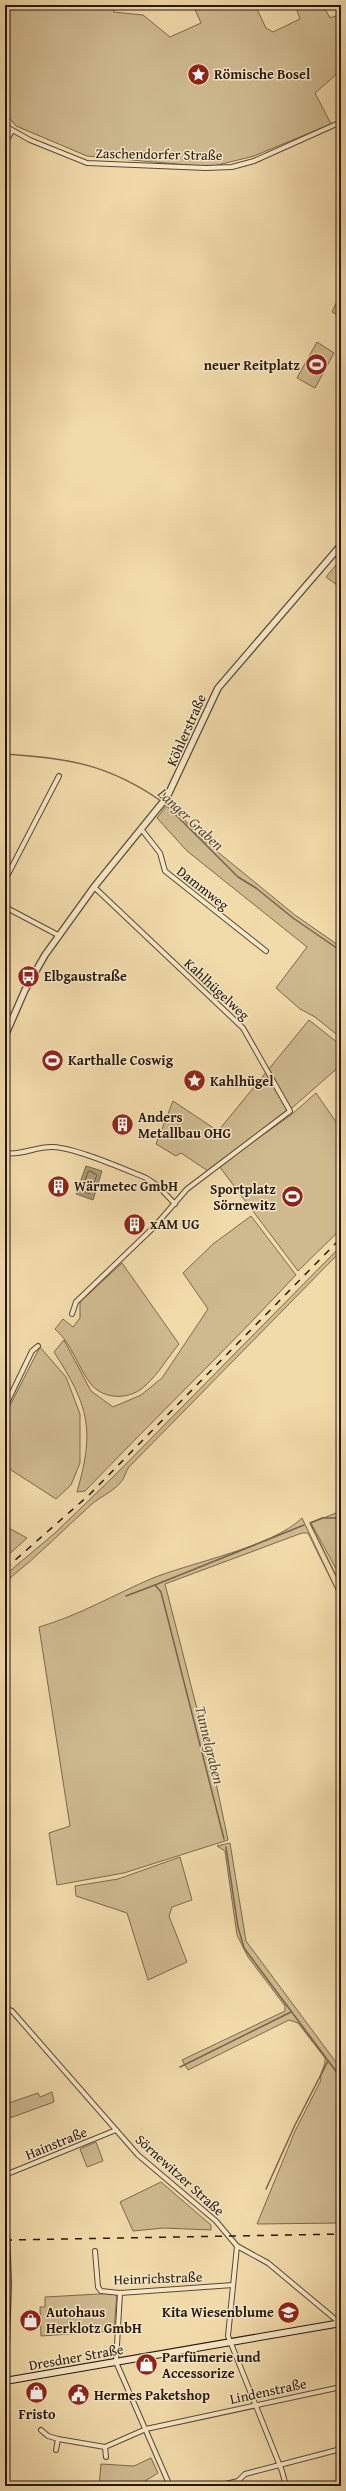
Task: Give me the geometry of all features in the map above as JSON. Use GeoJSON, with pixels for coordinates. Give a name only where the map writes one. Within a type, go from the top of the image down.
{"type":"FeatureCollection","features":[{"type":"Feature","properties":{"kind":"main road","name":"Dresdner Straße"},"geometry":{"type":"LineString","coordinates":[[5,2380],[341,2324]]}},
{"type":"Feature","properties":{"kind":"street","name":"Zaschendorfer Straße"},"geometry":{"type":"LineString","coordinates":[[5,126],[12,131],[62,154],[87,163],[206,168],[237,166],[254,161],[341,122]]}},
{"type":"Feature","properties":{"kind":"street"},"geometry":{"type":"LineString","coordinates":[[5,142],[12,131]]}},
{"type":"Feature","properties":{"kind":"street","name":"Köhlerstraße"},"geometry":{"type":"LineString","coordinates":[[5,1036],[29,982],[58,935],[94,887],[167,798],[218,688],[341,545]]}},
{"type":"Feature","properties":{"kind":"street"},"geometry":{"type":"LineString","coordinates":[[5,880],[59,776]]}},
{"type":"Feature","properties":{"kind":"street","name":"Dammweg"},"geometry":{"type":"LineString","coordinates":[[142,830],[160,853],[164,871],[266,951]]}},
{"type":"Feature","properties":{"kind":"street","name":"Kahlhügelweg"},"geometry":{"type":"LineString","coordinates":[[94,887],[243,1028],[290,1111],[196,1182],[175,1204]]}},
{"type":"Feature","properties":{"kind":"street"},"geometry":{"type":"LineString","coordinates":[[6,909],[58,935]]}},
{"type":"Feature","properties":{"kind":"street"},"geometry":{"type":"LineString","coordinates":[[5,1153],[22,1153],[46,1147],[63,1148],[146,1178],[158,1186],[175,1204],[129,1252],[76,1302],[72,1314]]}},
{"type":"Feature","properties":{"kind":"street"},"geometry":{"type":"LineString","coordinates":[[5,1407],[32,1351],[38,1346]]}},
{"type":"Feature","properties":{"kind":"street","name":"Sörnewitzer Straße"},"geometry":{"type":"LineString","coordinates":[[5,2008],[12,2011],[138,2155],[216,2222],[238,2246],[268,2263],[341,2324]]}},
{"type":"Feature","properties":{"kind":"street","name":"Hainstraße"},"geometry":{"type":"LineString","coordinates":[[5,2175],[116,2130]]}},
{"type":"Feature","properties":{"kind":"street"},"geometry":{"type":"LineString","coordinates":[[5,2203],[8,2283],[5,2380]]}},
{"type":"Feature","properties":{"kind":"street"},"geometry":{"type":"LineString","coordinates":[[238,2246],[233,2285],[229,2342],[279,2464],[286,2486]]}},
{"type":"Feature","properties":{"kind":"street","name":"Heinrichstraße"},"geometry":{"type":"LineString","coordinates":[[95,2251],[98,2287],[101,2291],[120,2293],[233,2285]]}},
{"type":"Feature","properties":{"kind":"street"},"geometry":{"type":"LineString","coordinates":[[120,2293],[116,2362],[170,2486]]}},
{"type":"Feature","properties":{"kind":"street","name":"Lindenstraße"},"geometry":{"type":"LineString","coordinates":[[105,2447],[146,2429],[341,2387]]}},
{"type":"Feature","properties":{"kind":"street"},"geometry":{"type":"LineString","coordinates":[[41,2430],[48,2436],[58,2439],[105,2447],[106,2457]]}},
{"type":"Feature","properties":{"kind":"street"},"geometry":{"type":"LineString","coordinates":[[56,2450],[58,2439]]}},
{"type":"Feature","properties":{"kind":"street"},"geometry":{"type":"LineString","coordinates":[[218,2486],[238,2481],[245,2474],[341,2449]]}},
{"type":"Feature","properties":{"kind":"street"},"geometry":{"type":"LineString","coordinates":[[197,2486],[205,2484],[207,2486]]}},
{"type":"Feature","properties":{"kind":"shaded area"},"geometry":{"type":"Polygon","coordinates":[[[5,5],[111,5],[114,12],[143,15],[170,37],[201,23],[193,5],[255,5],[266,28],[273,32],[300,19],[295,5],[323,5],[330,18],[341,14],[341,73],[338,73],[315,93],[331,124],[254,156],[210,167],[87,156],[16,126],[5,113],[5,5]]]}},
{"type":"Feature","properties":{"kind":"shaded area"},"geometry":{"type":"Polygon","coordinates":[[[338,299],[341,301],[341,317],[332,312],[338,299]]]}},
{"type":"Feature","properties":{"kind":"shaded area","name":"neuer Reitplatz"},"geometry":{"type":"Polygon","coordinates":[[[317,342],[334,353],[315,388],[297,378],[317,342]]]}},
{"type":"Feature","properties":{"kind":"shaded area"},"geometry":{"type":"Polygon","coordinates":[[[341,559],[341,588],[326,577],[341,559]]]}},
{"type":"Feature","properties":{"kind":"shaded area"},"geometry":{"type":"Polygon","coordinates":[[[170,801],[197,835],[295,915],[341,947],[341,1038],[315,1017],[300,1009],[276,988],[307,947],[187,851],[157,818],[170,801]]]}},
{"type":"Feature","properties":{"kind":"shaded area"},"geometry":{"type":"Polygon","coordinates":[[[309,1020],[338,1043],[341,1040],[341,1065],[293,1107],[208,1171],[181,1153],[176,1156],[156,1144],[173,1101],[218,1131],[309,1020]]]}},
{"type":"Feature","properties":{"kind":"shaded area","name":"Sportplatz Sörnewitz"},"geometry":{"type":"Polygon","coordinates":[[[316,1093],[341,1129],[341,1229],[298,1271],[219,1166],[291,1115],[316,1093]]]}},
{"type":"Feature","properties":{"kind":"shaded area"},"geometry":{"type":"Polygon","coordinates":[[[251,1216],[296,1275],[244,1330],[85,1491],[77,1492],[86,1452],[87,1435],[85,1419],[75,1388],[54,1352],[64,1340],[91,1391],[113,1407],[141,1395],[162,1378],[208,1309],[183,1273],[213,1244],[251,1216]]]}},
{"type":"Feature","properties":{"kind":"shaded area"},"geometry":{"type":"Polygon","coordinates":[[[341,1246],[341,1251],[129,1467],[118,1485],[92,1504],[10,1578],[9,1586],[5,1589],[5,1575],[55,1533],[114,1476],[341,1246]]]}},
{"type":"Feature","properties":{"kind":"shaded area"},"geometry":{"type":"Polygon","coordinates":[[[122,1263],[179,1344],[146,1385],[133,1394],[118,1396],[103,1393],[90,1383],[70,1348],[55,1329],[63,1319],[73,1327],[80,1318],[80,1302],[122,1263]]]}},
{"type":"Feature","properties":{"kind":"shaded area"},"geometry":{"type":"Polygon","coordinates":[[[40,1347],[66,1377],[80,1414],[80,1463],[71,1485],[56,1499],[5,1466],[5,1415],[40,1347]]]}},
{"type":"Feature","properties":{"kind":"shaded area"},"geometry":{"type":"Polygon","coordinates":[[[341,1511],[341,1578],[311,1523],[341,1511]]]}},
{"type":"Feature","properties":{"kind":"shaded area"},"geometry":{"type":"Polygon","coordinates":[[[302,1518],[341,1600],[308,1533],[302,1533],[165,1584],[216,1783],[228,1840],[124,1873],[57,1885],[49,1833],[70,1826],[39,1627],[82,1611],[153,1578],[252,1546],[289,1528],[302,1518]]]}},
{"type":"Feature","properties":{"kind":"shaded area"},"geometry":{"type":"Polygon","coordinates":[[[5,1526],[27,1538],[5,1558],[5,1526]]]}},
{"type":"Feature","properties":{"kind":"shaded area"},"geometry":{"type":"Polygon","coordinates":[[[230,1843],[246,1941],[341,2069],[341,2223],[257,2224],[295,2131],[321,2080],[321,2074],[325,2064],[325,2058],[298,2023],[289,2020],[188,2070],[182,2060],[285,2011],[285,2006],[248,1957],[237,1935],[225,1851],[217,1846],[230,1843]]]}},
{"type":"Feature","properties":{"kind":"shaded area"},"geometry":{"type":"Polygon","coordinates":[[[180,1857],[192,1900],[172,1907],[169,1916],[187,1962],[148,1980],[127,1913],[76,1896],[75,1886],[118,1879],[180,1857]]]}},
{"type":"Feature","properties":{"kind":"shaded area"},"geometry":{"type":"Polygon","coordinates":[[[52,2092],[54,2102],[7,2119],[6,2104],[38,2093],[40,2097],[52,2092]]]}},
{"type":"Feature","properties":{"kind":"shaded area"},"geometry":{"type":"Polygon","coordinates":[[[96,2142],[103,2161],[87,2167],[80,2149],[96,2142]]]}},
{"type":"Feature","properties":{"kind":"shaded area"},"geometry":{"type":"Polygon","coordinates":[[[161,2182],[211,2225],[211,2230],[164,2228],[133,2231],[120,2202],[161,2182]]]}},
{"type":"Feature","properties":{"kind":"shaded area"},"geometry":{"type":"Polygon","coordinates":[[[117,2293],[114,2331],[41,2336],[40,2307],[45,2307],[45,2297],[117,2293]]]}},
{"type":"Feature","properties":{"kind":"shaded area"},"geometry":{"type":"Polygon","coordinates":[[[151,2458],[158,2473],[137,2486],[99,2486],[101,2464],[134,2466],[151,2458]]]}},
{"type":"Feature","properties":{"kind":"water"},"geometry":{"type":"Polygon","coordinates":[[[86,1166],[102,1171],[93,1200],[76,1194],[86,1166]]]}},
{"type":"Feature","properties":{"kind":"waterway","name":"Langer Graben"},"geometry":{"type":"LineString","coordinates":[[5,754],[48,758],[86,765],[123,779],[161,801]]}},
{"type":"Feature","properties":{"kind":"waterway","name":"Langer Graben"},"geometry":{"type":"LineString","coordinates":[[164,803],[238,877],[256,888],[293,918],[341,951]]}},
{"type":"Feature","properties":{"kind":"waterway"},"geometry":{"type":"LineString","coordinates":[[341,1518],[322,1518],[310,1523],[341,1586]]}},
{"type":"Feature","properties":{"kind":"waterway"},"geometry":{"type":"LineString","coordinates":[[155,1585],[304,1525]]}},
{"type":"Feature","properties":{"kind":"waterway","name":"Tunnelgraben"},"geometry":{"type":"LineString","coordinates":[[126,1596],[155,1585],[161,1592],[224,1839]]}},
{"type":"Feature","properties":{"kind":"waterway"},"geometry":{"type":"LineString","coordinates":[[226,1847],[238,1927],[244,1948],[341,2078]]}},
{"type":"Feature","properties":{"kind":"waterway"},"geometry":{"type":"LineString","coordinates":[[180,2067],[291,2012]]}},
{"type":"Feature","properties":{"kind":"waterway"},"geometry":{"type":"LineString","coordinates":[[266,2189],[295,2125],[328,2061]]}},
{"type":"Feature","properties":{"kind":"railway"},"geometry":{"type":"LineString","coordinates":[[5,1569],[89,1495],[341,1238]]}},
{"type":"Feature","properties":{"kind":"railway"},"geometry":{"type":"LineString","coordinates":[[5,2240],[341,2234]]}},
{"type":"Feature","properties":{"kind":"place","name":"Römische Bosel"},"geometry":{"type":"Point","coordinates":[198,74]}},
{"type":"Feature","properties":{"kind":"place","name":"neuer Reitplatz"},"geometry":{"type":"Point","coordinates":[316,365]}},
{"type":"Feature","properties":{"kind":"place","name":"Elbgaustraße"},"geometry":{"type":"Point","coordinates":[28,976]}},
{"type":"Feature","properties":{"kind":"place","name":"Karthalle Coswig"},"geometry":{"type":"Point","coordinates":[53,1060]}},
{"type":"Feature","properties":{"kind":"place","name":"Kahlhügel"},"geometry":{"type":"Point","coordinates":[195,1081]}},
{"type":"Feature","properties":{"kind":"place","name":"Anders Metallbau OHG"},"geometry":{"type":"Point","coordinates":[123,1125]}},
{"type":"Feature","properties":{"kind":"place","name":"Wärmetec GmbH"},"geometry":{"type":"Point","coordinates":[58,1186]}},
{"type":"Feature","properties":{"kind":"place","name":"Sportplatz Sörnewitz"},"geometry":{"type":"Point","coordinates":[292,1197]}},
{"type":"Feature","properties":{"kind":"place","name":"xAM UG"},"geometry":{"type":"Point","coordinates":[134,1224]}},
{"type":"Feature","properties":{"kind":"place","name":"Kita Wiesenblume"},"geometry":{"type":"Point","coordinates":[289,2312]}},
{"type":"Feature","properties":{"kind":"place","name":"Autohaus Herklotz GmbH"},"geometry":{"type":"Point","coordinates":[30,2320]}},
{"type":"Feature","properties":{"kind":"place","name":"Parfümerie und Accessorize"},"geometry":{"type":"Point","coordinates":[147,2365]}},
{"type":"Feature","properties":{"kind":"place","name":"Fristo"},"geometry":{"type":"Point","coordinates":[37,2392]}},
{"type":"Feature","properties":{"kind":"place","name":"Hermes Paketshop"},"geometry":{"type":"Point","coordinates":[78,2395]}}]}
